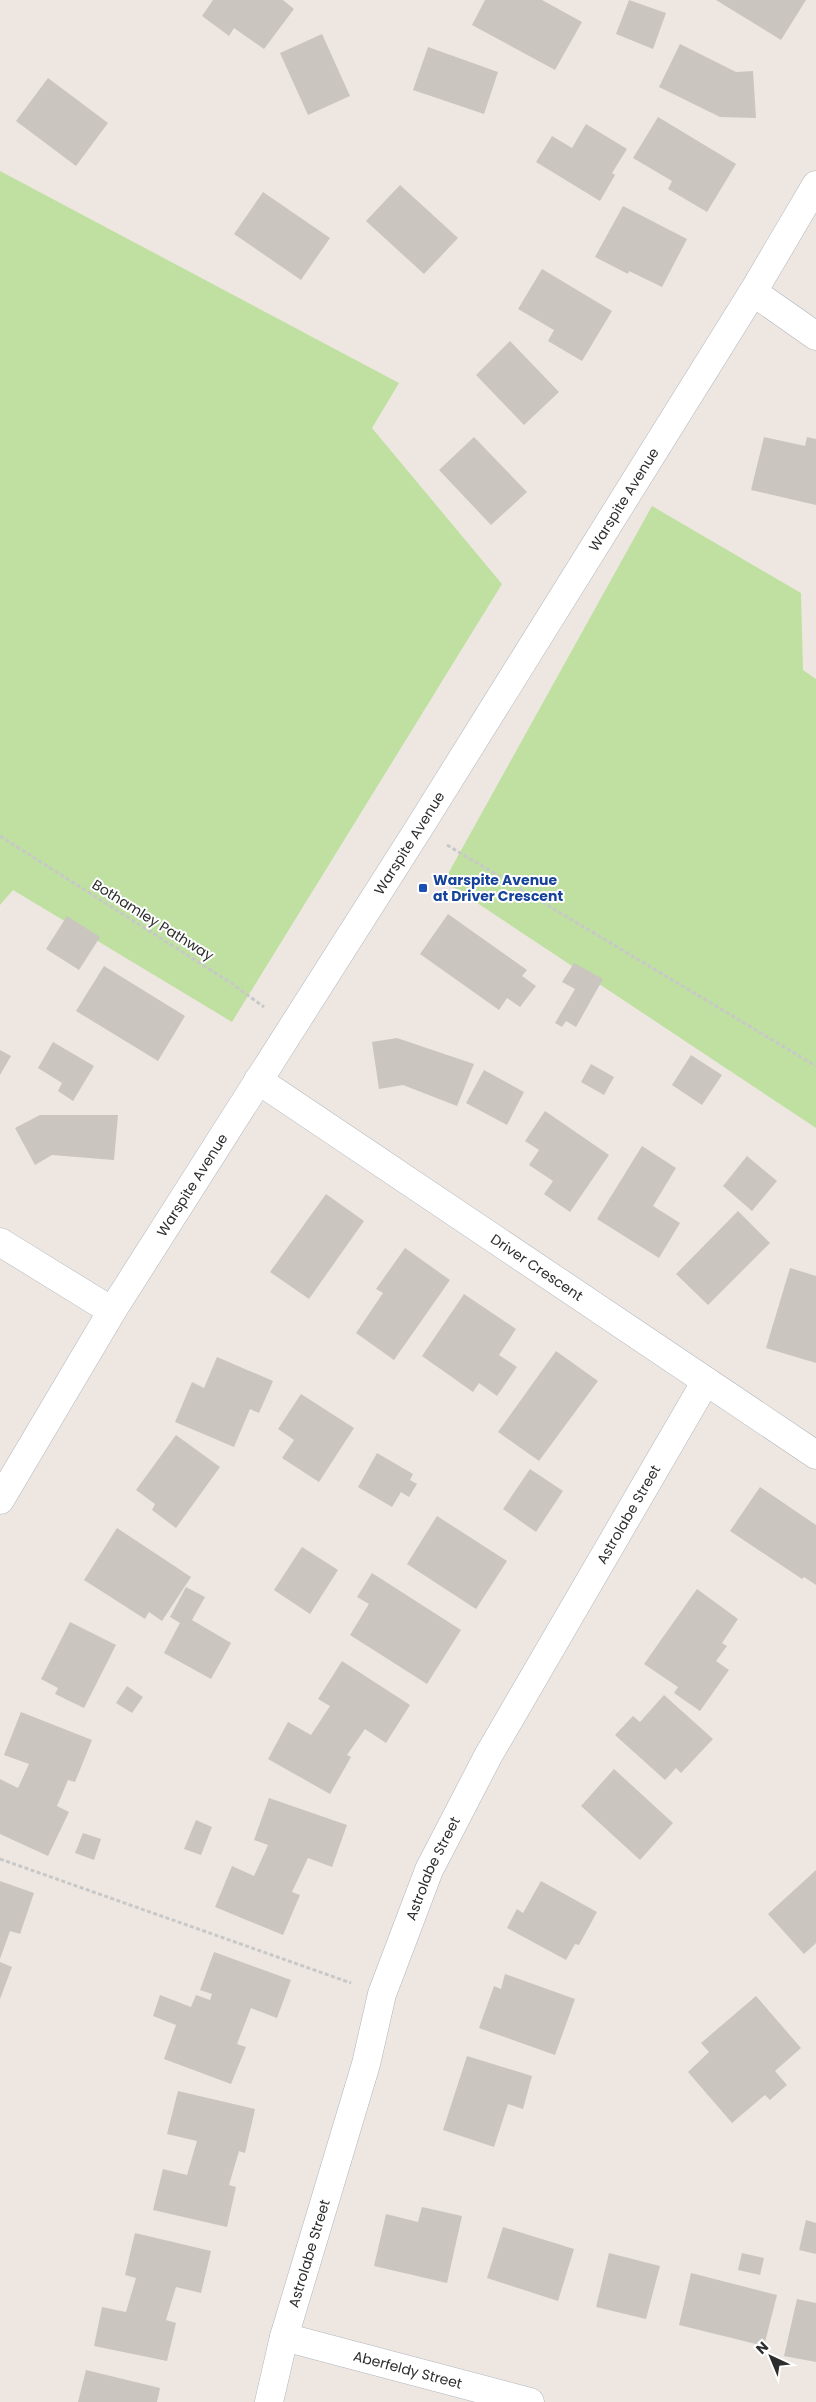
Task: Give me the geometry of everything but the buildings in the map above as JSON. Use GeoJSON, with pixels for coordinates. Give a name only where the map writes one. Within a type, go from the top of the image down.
{"type":"FeatureCollection","features":[{"type":"Feature","properties":{"kind":"street","name":"Warspite Avenue"},"geometry":{"type":"LineString","coordinates":[[0,1500],[112,1311],[419,828],[753,292],[816,185]]}},
{"type":"Feature","properties":{"kind":"street"},"geometry":{"type":"LineString","coordinates":[[753,292],[816,336]]}},
{"type":"Feature","properties":{"kind":"street","name":"Driver Crescent"},"geometry":{"type":"LineString","coordinates":[[258,1080],[816,1455]]}},
{"type":"Feature","properties":{"kind":"street"},"geometry":{"type":"LineString","coordinates":[[0,1242],[112,1311]]}},
{"type":"Feature","properties":{"kind":"street","name":"Astrolabe Street"},"geometry":{"type":"LineString","coordinates":[[268,2402],[284,2337],[366,2064],[382,1994],[429,1870],[488,1756],[706,1381]]}},
{"type":"Feature","properties":{"kind":"street","name":"Aberfeldy Street"},"geometry":{"type":"LineString","coordinates":[[284,2337],[530,2402]]}},
{"type":"Feature","properties":{"kind":"path"},"geometry":{"type":"LineString","coordinates":[[419,828],[816,1066]]}},
{"type":"Feature","properties":{"kind":"path","name":"Bothamley Pathway"},"geometry":{"type":"LineString","coordinates":[[0,836],[231,983],[291,1027]]}},
{"type":"Feature","properties":{"kind":"path"},"geometry":{"type":"LineString","coordinates":[[0,1859],[382,1994]]}},
{"type":"Feature","properties":{"kind":"green space"},"geometry":{"type":"Polygon","coordinates":[[[0,171],[399,383],[372,428],[502,584],[232,1022],[13,890],[0,905],[0,171]]]}},
{"type":"Feature","properties":{"kind":"green space"},"geometry":{"type":"Polygon","coordinates":[[[652,506],[801,593],[803,670],[816,679],[816,1128],[444,881],[652,506]]]}},
{"type":"Feature","properties":{"kind":"place","name":"Warspite Avenue at Driver Crescent"},"geometry":{"type":"Point","coordinates":[423,888]}}]}
